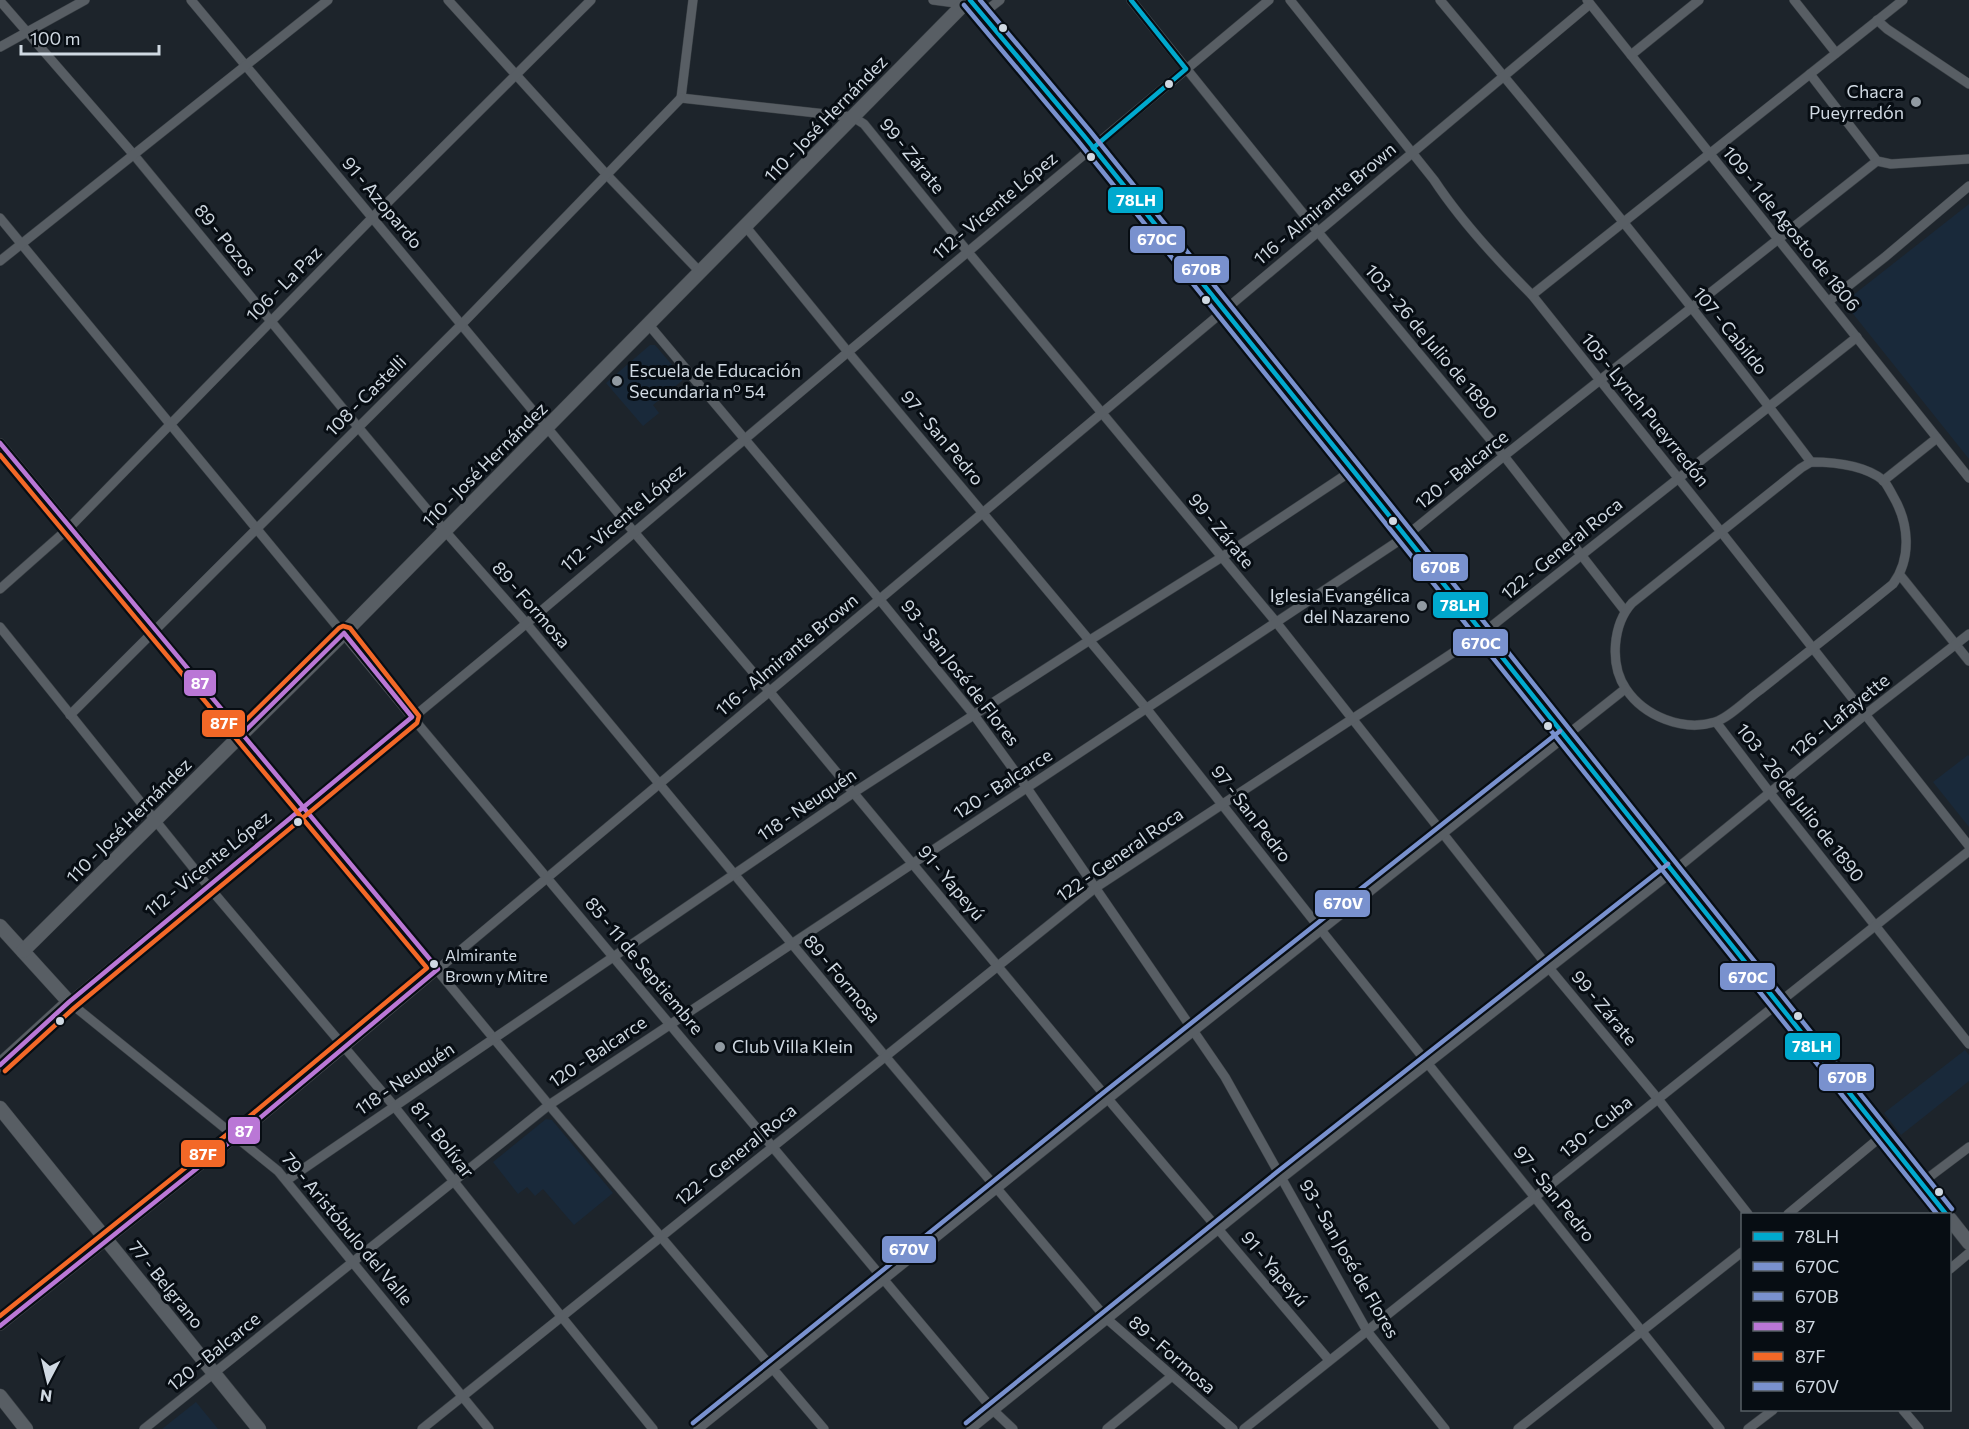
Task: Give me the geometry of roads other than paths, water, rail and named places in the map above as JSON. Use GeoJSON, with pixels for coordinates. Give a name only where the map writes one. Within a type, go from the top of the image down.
{"type":"FeatureCollection","features":[{"type":"Feature","properties":{"kind":"street"},"geometry":{"type":"LineString","coordinates":[[0,47],[85,0]]}},
{"type":"Feature","properties":{"kind":"street","name":"91 - Azopardo"},"geometry":{"type":"LineString","coordinates":[[191,0],[548,427]]}},
{"type":"Feature","properties":{"kind":"street"},"geometry":{"type":"LineString","coordinates":[[0,261],[328,0]]}},
{"type":"Feature","properties":{"kind":"street"},"geometry":{"type":"LineString","coordinates":[[448,0],[607,175],[700,272]]}},
{"type":"Feature","properties":{"kind":"street","name":"106 - La Paz"},"geometry":{"type":"LineString","coordinates":[[0,590],[70,527],[170,422],[591,0]]}},
{"type":"Feature","properties":{"kind":"street"},"geometry":{"type":"LineString","coordinates":[[681,98],[693,0]]}},
{"type":"Feature","properties":{"kind":"street"},"geometry":{"type":"LineString","coordinates":[[933,0],[967,1],[982,14],[1406,536],[1944,1213]]}},
{"type":"Feature","properties":{"kind":"street"},"geometry":{"type":"LineString","coordinates":[[982,14],[1000,0]]}},
{"type":"Feature","properties":{"kind":"street","name":"103 - 26 de Julio de 1890"},"geometry":{"type":"LineString","coordinates":[[1131,0],[1318,232],[1504,456],[1625,611]]}},
{"type":"Feature","properties":{"kind":"street","name":"112 - Vicente López"},"geometry":{"type":"LineString","coordinates":[[0,1065],[69,1002],[526,623],[1269,0]]}},
{"type":"Feature","properties":{"kind":"street","name":"105 - Lynch Pueyrredón"},"geometry":{"type":"LineString","coordinates":[[1290,0],[1452,205],[1508,271],[1532,295],[1969,846]]}},
{"type":"Feature","properties":{"kind":"street","name":"107 - Cabildo"},"geometry":{"type":"LineString","coordinates":[[1440,0],[1622,222],[1811,462]]}},
{"type":"Feature","properties":{"kind":"street"},"geometry":{"type":"LineString","coordinates":[[1631,55],[1699,0]]}},
{"type":"Feature","properties":{"kind":"street"},"geometry":{"type":"LineString","coordinates":[[1794,0],[1836,52]]}},
{"type":"Feature","properties":{"kind":"street"},"geometry":{"type":"LineString","coordinates":[[1532,295],[1903,0]]}},
{"type":"Feature","properties":{"kind":"street","name":"89 - Pozos"},"geometry":{"type":"LineString","coordinates":[[0,1],[134,155],[445,531]]}},
{"type":"Feature","properties":{"kind":"street","name":"110 - José Hernández"},"geometry":{"type":"LineString","coordinates":[[23,951],[344,633],[967,1]]}},
{"type":"Feature","properties":{"kind":"street","name":"116 - Almirante Brown"},"geometry":{"type":"LineString","coordinates":[[0,1326],[345,1048],[1504,76],[1589,2]]}},
{"type":"Feature","properties":{"kind":"street","name":"109 - 1 de Agosto de 1806"},"geometry":{"type":"LineString","coordinates":[[1589,2],[1969,478]]}},
{"type":"Feature","properties":{"kind":"street"},"geometry":{"type":"LineString","coordinates":[[1878,20],[1887,29],[1969,84]]}},
{"type":"Feature","properties":{"kind":"street"},"geometry":{"type":"LineString","coordinates":[[1810,74],[1877,161],[1891,164],[1969,159]]}},
{"type":"Feature","properties":{"kind":"street","name":"99 - Zárate"},"geometry":{"type":"LineString","coordinates":[[681,98],[854,117],[864,124],[1276,622],[1549,968],[1658,1099],[1746,1213]]}},
{"type":"Feature","properties":{"kind":"street","name":"108 - Castelli"},"geometry":{"type":"LineString","coordinates":[[70,715],[461,325],[681,98]]}},
{"type":"Feature","properties":{"kind":"street","name":"120 - Balcarce"},"geometry":{"type":"LineString","coordinates":[[144,1429],[549,1105],[1406,536],[1877,161]]}},
{"type":"Feature","properties":{"kind":"street"},"geometry":{"type":"LineString","coordinates":[[1829,301],[1969,186]]}},
{"type":"Feature","properties":{"kind":"street","name":"85 - 11 de Septiembre"},"geometry":{"type":"LineString","coordinates":[[0,218],[412,717],[994,1411],[1013,1429]]}},
{"type":"Feature","properties":{"kind":"street","name":"97 - San Pedro"},"geometry":{"type":"LineString","coordinates":[[746,227],[1146,708],[1720,1429]]}},
{"type":"Feature","properties":{"kind":"street","name":"93 - San José de Flores"},"geometry":{"type":"LineString","coordinates":[[649,325],[974,715],[1027,788],[1234,1091],[1367,1331],[1445,1429]]}},
{"type":"Feature","properties":{"kind":"street","name":"122 - General Roca"},"geometry":{"type":"LineString","coordinates":[[422,1429],[1095,888],[1483,633],[1857,337]]}},
{"type":"Feature","properties":{"kind":"street","name":"91 - Yapeyú"},"geometry":{"type":"LineString","coordinates":[[548,427],[1108,1099],[1329,1360]]}},
{"type":"Feature","properties":{"kind":"street"},"geometry":{"type":"LineString","coordinates":[[1883,481],[1937,438]]}},
{"type":"Feature","properties":{"kind":"street"},"geometry":{"type":"LineString","coordinates":[[0,443],[549,1105],[824,1429]]}},
{"type":"Feature","properties":{"kind":"street"},"geometry":{"type":"LineString","coordinates":[[698,1429],[1193,1031],[1625,689],[1620,676],[1616,648],[1619,626],[1625,611],[1632,603],[1811,462],[1846,465],[1883,481],[1896,500],[1905,524],[1906,550],[1900,574],[1893,584],[1813,649],[1716,722]]}},
{"type":"Feature","properties":{"kind":"street","name":"118 - Neuquén"},"geometry":{"type":"LineString","coordinates":[[287,1180],[853,793],[1222,557],[1353,470]]}},
{"type":"Feature","properties":{"kind":"street","name":"89 - Formosa"},"geometry":{"type":"LineString","coordinates":[[445,531],[526,623],[885,1056],[1107,1319],[1233,1429]]}},
{"type":"Feature","properties":{"kind":"street"},"geometry":{"type":"LineString","coordinates":[[1900,574],[1969,661]]}},
{"type":"Feature","properties":{"kind":"street","name":"81 - Bolívar"},"geometry":{"type":"LineString","coordinates":[[0,627],[154,821],[394,1106],[653,1429]]}},
{"type":"Feature","properties":{"kind":"street","name":"126 - Lafayette"},"geometry":{"type":"LineString","coordinates":[[971,1429],[1282,1178],[1770,794],[1866,714],[1969,634]]}},
{"type":"Feature","properties":{"kind":"street","name":"103 - 26 de Julio de 1890"},"geometry":{"type":"LineString","coordinates":[[1625,689],[1643,706],[1669,721],[1696,725],[1716,722],[1770,794],[1969,1044]]}},
{"type":"Feature","properties":{"kind":"street","name":"130 - Cuba"},"geometry":{"type":"LineString","coordinates":[[1244,1429],[1969,851]]}},
{"type":"Feature","properties":{"kind":"street","name":"79 - Aristóbulo del Valle"},"geometry":{"type":"LineString","coordinates":[[0,926],[69,1002],[236,1136],[287,1180],[489,1429]]}},
{"type":"Feature","properties":{"kind":"street","name":"77 - Belgrano"},"geometry":{"type":"LineString","coordinates":[[0,1108],[259,1429]]}},
{"type":"Feature","properties":{"kind":"street"},"geometry":{"type":"LineString","coordinates":[[1790,1213],[1883,1136]]}},
{"type":"Feature","properties":{"kind":"street"},"geometry":{"type":"LineString","coordinates":[[1920,1184],[1969,1147]]}},
{"type":"Feature","properties":{"kind":"street"},"geometry":{"type":"LineString","coordinates":[[1951,1220],[1969,1242]]}},
{"type":"Feature","properties":{"kind":"street"},"geometry":{"type":"LineString","coordinates":[[1951,1268],[1969,1253]]}},
{"type":"Feature","properties":{"kind":"street"},"geometry":{"type":"LineString","coordinates":[[1518,1429],[1741,1254]]}},
{"type":"Feature","properties":{"kind":"street"},"geometry":{"type":"LineString","coordinates":[[1107,1429],[1172,1376]]}},
{"type":"Feature","properties":{"kind":"street"},"geometry":{"type":"LineString","coordinates":[[0,1396],[27,1429]]}},
{"type":"Feature","properties":{"kind":"street"},"geometry":{"type":"LineString","coordinates":[[1748,1429],[1772,1411]]}},
{"type":"Feature","properties":{"kind":"street"},"geometry":{"type":"LineString","coordinates":[[1904,1411],[1919,1429]]}},
{"type":"Feature","properties":{"kind":"place","name":"Chacra Pueyrredón"},"geometry":{"type":"Point","coordinates":[1916,102]}},
{"type":"Feature","properties":{"kind":"place","name":"Escuela de Educación Secundaria nº 54"},"geometry":{"type":"Point","coordinates":[617,381]}},
{"type":"Feature","properties":{"kind":"place","name":"Iglesia Evangélica del Nazareno"},"geometry":{"type":"Point","coordinates":[1422,606]}},
{"type":"Feature","properties":{"kind":"place","name":"Almirante Brown y Mitre"},"geometry":{"type":"Point","coordinates":[434,964]}},
{"type":"Feature","properties":{"kind":"place","name":"Club Villa Klein"},"geometry":{"type":"Point","coordinates":[720,1047]}}]}
